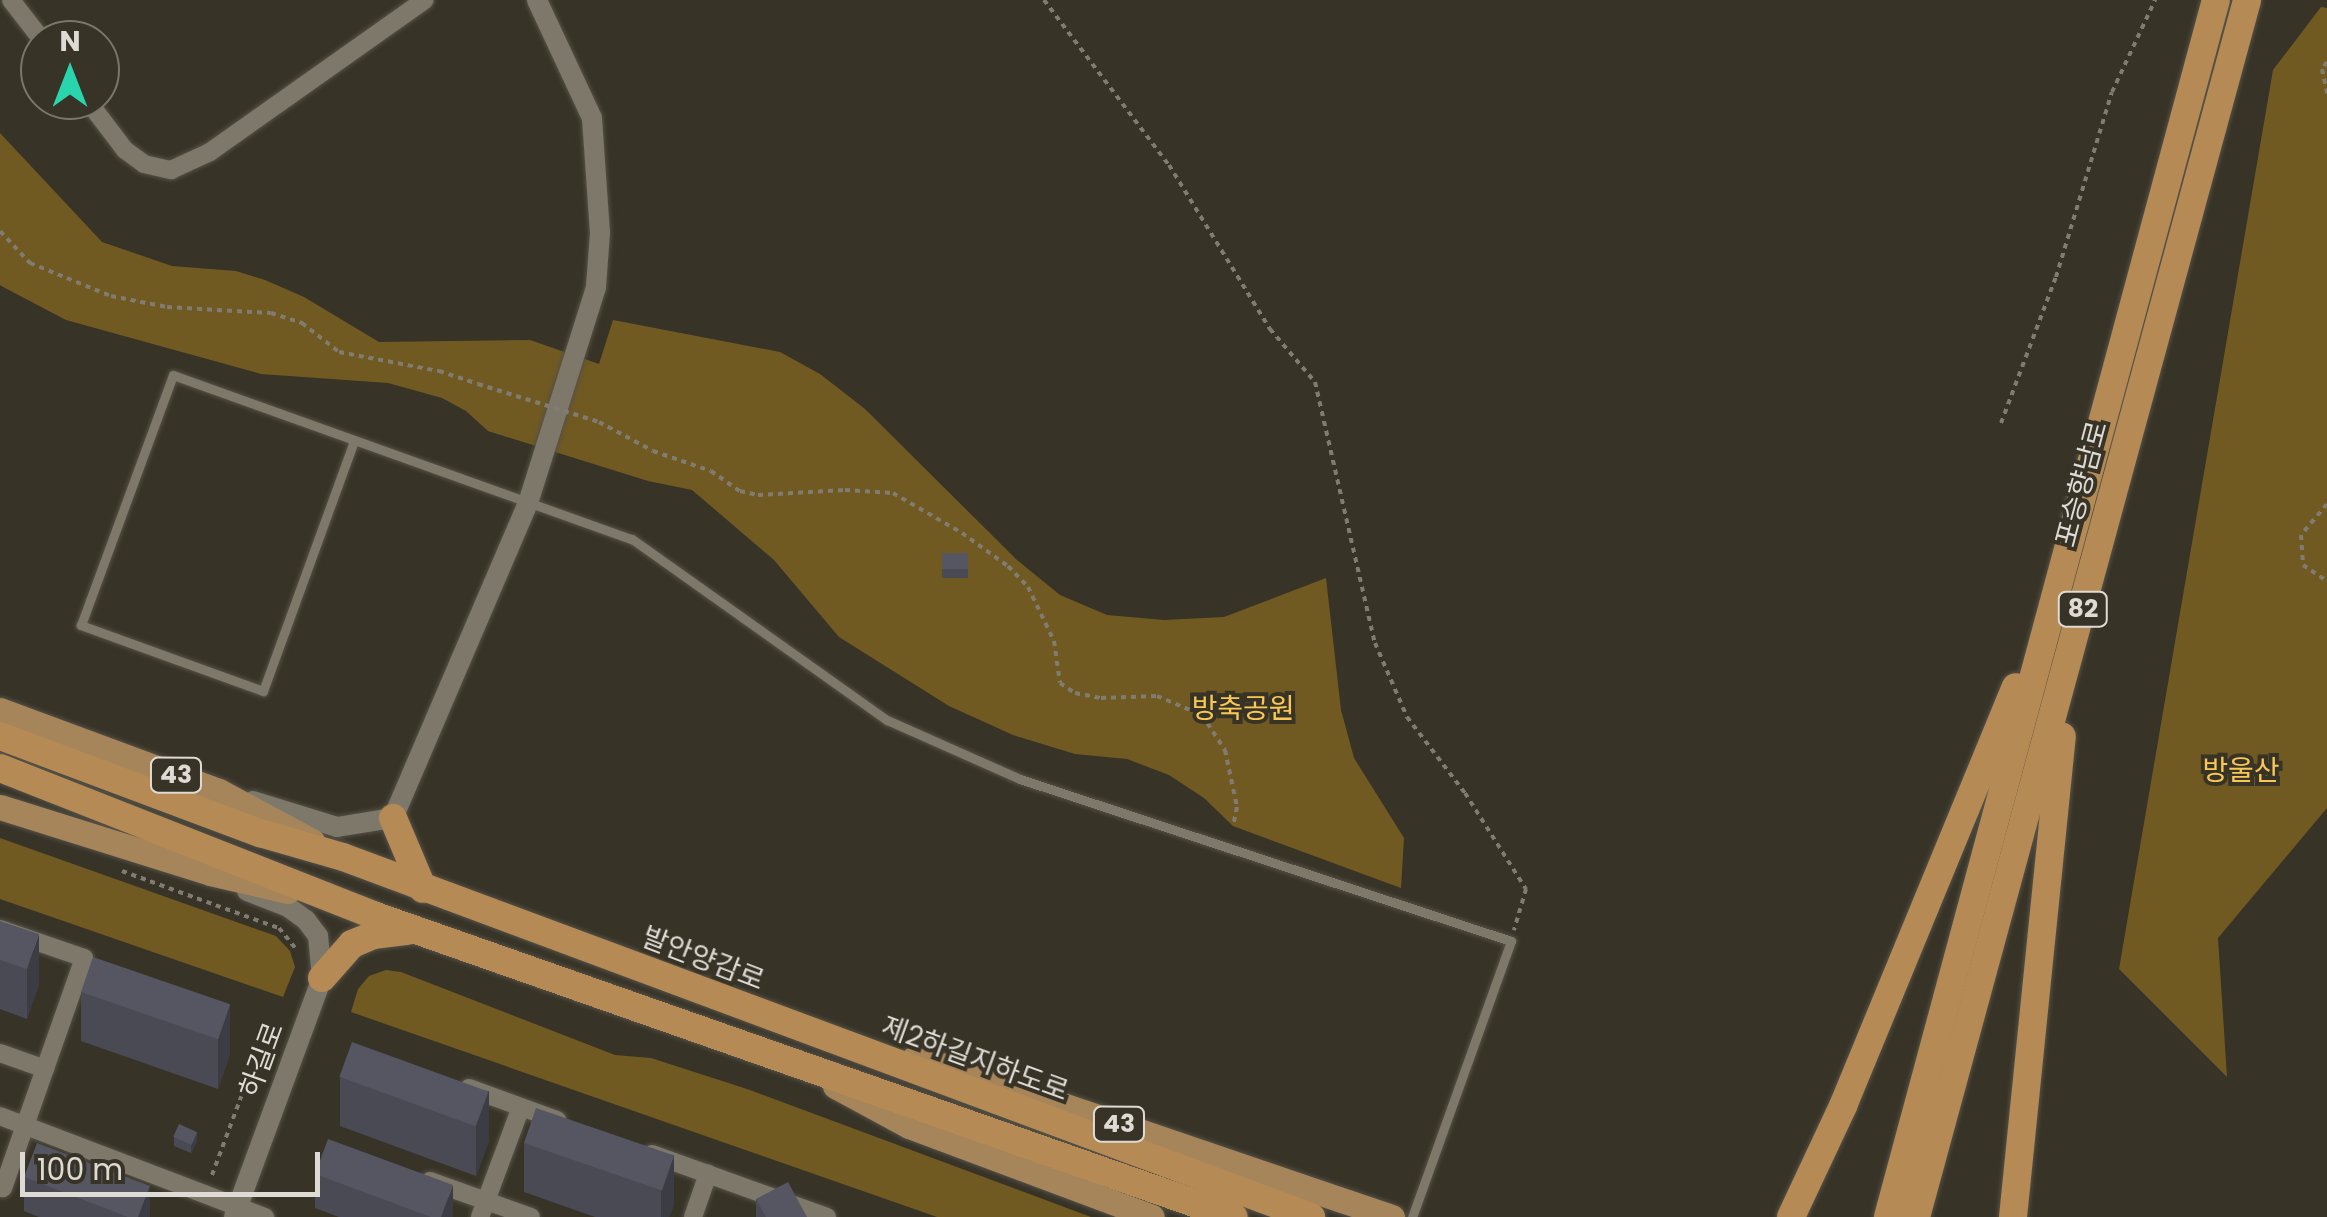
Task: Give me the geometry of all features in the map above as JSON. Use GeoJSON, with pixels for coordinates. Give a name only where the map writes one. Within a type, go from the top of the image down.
{"type":"FeatureCollection","features":[{"type":"Feature","properties":{"kind":"highway","name":"포승향남로"},"geometry":{"type":"LineString","coordinates":[[1888,1217],[2216,0]]}},
{"type":"Feature","properties":{"kind":"highway","name":"포승향남로"},"geometry":{"type":"LineString","coordinates":[[1916,1217],[2247,0]]}},
{"type":"Feature","properties":{"kind":"highway"},"geometry":{"type":"LineString","coordinates":[[1791,1217],[1843,1106],[1965,804],[2051,608]]}},
{"type":"Feature","properties":{"kind":"highway"},"geometry":{"type":"LineString","coordinates":[[2013,1217],[2070,657]]}},
{"type":"Feature","properties":{"kind":"highway","name":"발안양감로"},"geometry":{"type":"LineString","coordinates":[[0,736],[260,832],[343,857],[842,1045]]}},
{"type":"Feature","properties":{"kind":"highway"},"geometry":{"type":"LineString","coordinates":[[0,768],[344,904],[1234,1217]]}},
{"type":"Feature","properties":{"kind":"highway"},"geometry":{"type":"LineString","coordinates":[[393,818],[424,889]]}},
{"type":"Feature","properties":{"kind":"highway"},"geometry":{"type":"LineString","coordinates":[[322,978],[352,944],[394,930],[420,931]]}},
{"type":"Feature","properties":{"kind":"highway","name":"제2하길지하도로"},"geometry":{"type":"LineString","coordinates":[[842,1045],[1311,1217]]}},
{"type":"Feature","properties":{"kind":"main road","name":"43"},"geometry":{"type":"LineString","coordinates":[[0,710],[219,790],[343,857]]}},
{"type":"Feature","properties":{"kind":"main road"},"geometry":{"type":"LineString","coordinates":[[0,806],[210,873],[344,904]]}},
{"type":"Feature","properties":{"kind":"main road","name":"발안양감로"},"geometry":{"type":"LineString","coordinates":[[842,1045],[951,1067],[1392,1217]]}},
{"type":"Feature","properties":{"kind":"main road"},"geometry":{"type":"LineString","coordinates":[[778,1056],[909,1126],[1152,1217]]}},
{"type":"Feature","properties":{"kind":"street"},"geometry":{"type":"LineString","coordinates":[[102,120],[125,150],[144,164],[170,170],[210,152],[426,0]]}},
{"type":"Feature","properties":{"kind":"street"},"geometry":{"type":"LineString","coordinates":[[219,790],[337,827],[393,818],[528,502],[596,287],[600,234],[592,118],[537,0]]}},
{"type":"Feature","properties":{"kind":"street"},"geometry":{"type":"LineString","coordinates":[[64,829],[288,907],[318,936],[322,978]]}},
{"type":"Feature","properties":{"kind":"street"},"geometry":{"type":"LineString","coordinates":[[0,929],[93,961],[45,1069],[3,1188]]}},
{"type":"Feature","properties":{"kind":"street","name":"하길로"},"geometry":{"type":"LineString","coordinates":[[236,1212],[322,978]]}},
{"type":"Feature","properties":{"kind":"street"},"geometry":{"type":"LineString","coordinates":[[0,1053],[45,1069]]}},
{"type":"Feature","properties":{"kind":"street"},"geometry":{"type":"LineString","coordinates":[[454,1083],[577,1127]]}},
{"type":"Feature","properties":{"kind":"street"},"geometry":{"type":"LineString","coordinates":[[483,1209],[520,1107]]}},
{"type":"Feature","properties":{"kind":"street"},"geometry":{"type":"LineString","coordinates":[[0,1116],[236,1212],[265,1217]]}},
{"type":"Feature","properties":{"kind":"street"},"geometry":{"type":"LineString","coordinates":[[633,1147],[827,1217]]}},
{"type":"Feature","properties":{"kind":"street"},"geometry":{"type":"LineString","coordinates":[[693,1217],[708,1174]]}},
{"type":"Feature","properties":{"kind":"street"},"geometry":{"type":"LineString","coordinates":[[414,1175],[483,1209],[530,1217]]}},
{"type":"Feature","properties":{"kind":"lane"},"geometry":{"type":"LineString","coordinates":[[354,441],[263,691],[82,625],[173,375],[632,539],[887,720],[1020,779],[1510,941],[1412,1217]]}},
{"type":"Feature","properties":{"kind":"path"},"geometry":{"type":"LineString","coordinates":[[1044,0],[1169,165],[1270,330],[1314,382],[1375,643],[1407,716],[1466,793],[1526,888],[1510,941]]}},
{"type":"Feature","properties":{"kind":"path"},"geometry":{"type":"LineString","coordinates":[[2001,423],[2056,277],[2112,92],[2156,0]]}},
{"type":"Feature","properties":{"kind":"path"},"geometry":{"type":"LineString","coordinates":[[2327,62],[2322,70],[2327,93]]}},
{"type":"Feature","properties":{"kind":"path"},"geometry":{"type":"LineString","coordinates":[[0,231],[30,263],[110,296],[167,308],[271,313],[302,323],[339,352],[440,371],[598,422],[653,451],[711,471],[740,491],[758,495],[845,490],[892,493],[962,533],[1008,566],[1028,586],[1054,641],[1060,683],[1074,693],[1101,698],[1157,696],[1202,715],[1225,750],[1237,806],[1233,826]]}},
{"type":"Feature","properties":{"kind":"path"},"geometry":{"type":"LineString","coordinates":[[2327,504],[2301,535],[2303,565],[2327,581]]}},
{"type":"Feature","properties":{"kind":"path"},"geometry":{"type":"LineString","coordinates":[[118,869],[279,928],[300,954]]}},
{"type":"Feature","properties":{"kind":"path"},"geometry":{"type":"LineString","coordinates":[[212,1175],[250,1073],[279,1037]]}},
{"type":"Feature","properties":{"kind":"green space","name":"방울산"},"geometry":{"type":"Polygon","coordinates":[[[2321,7],[2327,8],[2327,808],[2218,938],[2227,1077],[2119,969],[2273,70],[2321,7]]]}},
{"type":"Feature","properties":{"kind":"green space","name":"방축공원"},"geometry":{"type":"Polygon","coordinates":[[[0,133],[102,242],[172,266],[236,271],[265,280],[304,297],[379,342],[530,340],[599,364],[613,320],[780,352],[820,374],[865,409],[1017,560],[1060,595],[1107,615],[1164,620],[1224,617],[1326,578],[1341,710],[1354,758],[1404,838],[1401,888],[1233,826],[1204,798],[1169,775],[1127,759],[1075,754],[1013,735],[949,706],[839,637],[774,560],[692,490],[648,481],[488,431],[466,411],[442,398],[388,383],[261,374],[66,320],[5,288],[0,285],[0,133]]]}},
{"type":"Feature","properties":{"kind":"green space"},"geometry":{"type":"Polygon","coordinates":[[[0,838],[276,936],[290,951],[295,967],[283,997],[0,899],[0,838]]]}},
{"type":"Feature","properties":{"kind":"green space"},"geometry":{"type":"Polygon","coordinates":[[[386,970],[401,972],[615,1055],[651,1058],[747,1089],[1091,1217],[937,1217],[351,1012],[358,989],[369,976],[386,970]]]}},
{"type":"Feature","properties":{"kind":"building"},"geometry":{"type":"Polygon","coordinates":[[[942,553],[968,553],[968,569],[942,569],[942,553]]]}},
{"type":"Feature","properties":{"kind":"building"},"geometry":{"type":"Polygon","coordinates":[[[0,921],[39,934],[27,969],[0,960],[0,921]]]}},
{"type":"Feature","properties":{"kind":"building"},"geometry":{"type":"Polygon","coordinates":[[[93,957],[230,1004],[218,1039],[81,992],[93,957]]]}},
{"type":"Feature","properties":{"kind":"building"},"geometry":{"type":"Polygon","coordinates":[[[352,1042],[488,1092],[476,1126],[339,1077],[352,1042]]]}},
{"type":"Feature","properties":{"kind":"building"},"geometry":{"type":"Polygon","coordinates":[[[536,1108],[674,1156],[662,1191],[524,1143],[536,1108]]]}},
{"type":"Feature","properties":{"kind":"building"},"geometry":{"type":"Polygon","coordinates":[[[179,1124],[197,1132],[192,1145],[173,1137],[179,1124]]]}},
{"type":"Feature","properties":{"kind":"building"},"geometry":{"type":"Polygon","coordinates":[[[328,1139],[453,1185],[441,1217],[431,1217],[315,1174],[328,1139]]]}},
{"type":"Feature","properties":{"kind":"building"},"geometry":{"type":"Polygon","coordinates":[[[37,1143],[150,1186],[138,1217],[128,1217],[24,1177],[37,1143]]]}},
{"type":"Feature","properties":{"kind":"building"},"geometry":{"type":"Polygon","coordinates":[[[788,1182],[807,1217],[766,1217],[756,1199],[788,1182]]]}}]}
